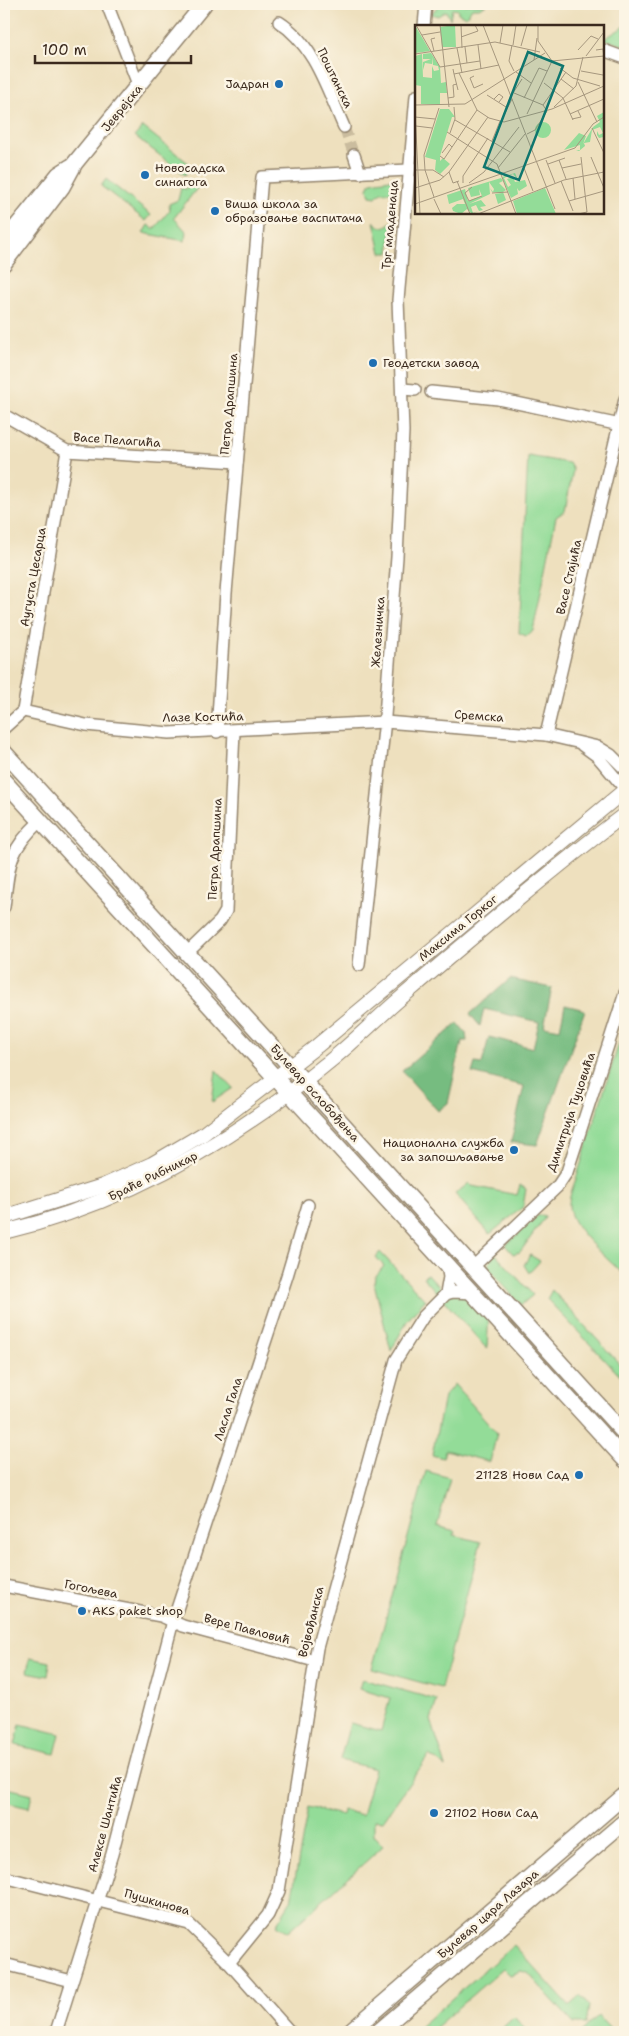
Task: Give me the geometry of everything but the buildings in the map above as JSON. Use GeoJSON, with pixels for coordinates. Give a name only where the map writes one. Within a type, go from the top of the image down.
{"type":"FeatureCollection","features":[{"type":"Feature","properties":{"kind":"main road","name":"Јеврејска"},"geometry":{"type":"LineString","coordinates":[[4,263],[62,187],[76,163],[204,4]]}},
{"type":"Feature","properties":{"kind":"main road","name":"Јеврејска"},"geometry":{"type":"LineString","coordinates":[[4,242],[59,174],[76,163]]}},
{"type":"Feature","properties":{"kind":"main road","name":"Булевар ослобођења"},"geometry":{"type":"LineString","coordinates":[[4,752],[625,1434]]}},
{"type":"Feature","properties":{"kind":"main road","name":"Булевар ослобођења"},"geometry":{"type":"LineString","coordinates":[[4,780],[625,1460]]}},
{"type":"Feature","properties":{"kind":"main road","name":"Булевар цара Лазара"},"geometry":{"type":"LineString","coordinates":[[350,2032],[625,1796]]}},
{"type":"Feature","properties":{"kind":"main road","name":"Булевар цара Лазара"},"geometry":{"type":"LineString","coordinates":[[378,2032],[625,1821]]}},
{"type":"Feature","properties":{"kind":"street"},"geometry":{"type":"LineString","coordinates":[[108,4],[139,87]]}},
{"type":"Feature","properties":{"kind":"street"},"geometry":{"type":"LineString","coordinates":[[424,25],[426,4]]}},
{"type":"Feature","properties":{"kind":"street","name":"Поштанска"},"geometry":{"type":"LineString","coordinates":[[278,22],[292,31],[308,52],[324,80],[344,127]]}},
{"type":"Feature","properties":{"kind":"street"},"geometry":{"type":"LineString","coordinates":[[604,50],[625,58]]}},
{"type":"Feature","properties":{"kind":"street"},"geometry":{"type":"LineString","coordinates":[[409,170],[415,107]]}},
{"type":"Feature","properties":{"kind":"street"},"geometry":{"type":"LineString","coordinates":[[354,156],[360,173]]}},
{"type":"Feature","properties":{"kind":"street","name":"Трг младенаца"},"geometry":{"type":"LineString","coordinates":[[360,173],[409,170],[398,300]]}},
{"type":"Feature","properties":{"kind":"street","name":"Петра Драпшина"},"geometry":{"type":"LineString","coordinates":[[217,732],[237,462],[262,177],[360,173]]}},
{"type":"Feature","properties":{"kind":"street","name":"Железничка"},"geometry":{"type":"LineString","coordinates":[[359,965],[385,722],[398,548],[403,432],[398,300]]}},
{"type":"Feature","properties":{"kind":"street"},"geometry":{"type":"LineString","coordinates":[[402,388],[415,390]]}},
{"type":"Feature","properties":{"kind":"street"},"geometry":{"type":"LineString","coordinates":[[431,392],[513,402],[622,426]]}},
{"type":"Feature","properties":{"kind":"street","name":"Васе Стајића"},"geometry":{"type":"LineString","coordinates":[[546,735],[622,426],[625,399]]}},
{"type":"Feature","properties":{"kind":"street","name":"Васе Пелагића"},"geometry":{"type":"LineString","coordinates":[[4,415],[67,451],[237,462]]}},
{"type":"Feature","properties":{"kind":"street","name":"Аугуста Цесарца"},"geometry":{"type":"LineString","coordinates":[[23,711],[67,451]]}},
{"type":"Feature","properties":{"kind":"street"},"geometry":{"type":"LineString","coordinates":[[4,728],[23,711]]}},
{"type":"Feature","properties":{"kind":"street","name":"Лазе Костића"},"geometry":{"type":"LineString","coordinates":[[23,711],[63,721],[132,730],[217,732],[385,722]]}},
{"type":"Feature","properties":{"kind":"street","name":"Сремска"},"geometry":{"type":"LineString","coordinates":[[385,722],[546,735],[572,739],[605,750],[625,769]]}},
{"type":"Feature","properties":{"kind":"street","name":"Петра Драпшина"},"geometry":{"type":"LineString","coordinates":[[187,953],[220,921],[226,910],[234,731]]}},
{"type":"Feature","properties":{"kind":"street","name":"Сремска"},"geometry":{"type":"LineString","coordinates":[[572,739],[597,756],[625,789]]}},
{"type":"Feature","properties":{"kind":"street","name":"Максима Горког"},"geometry":{"type":"LineString","coordinates":[[276,1078],[625,789]]}},
{"type":"Feature","properties":{"kind":"street","name":"Максима Горког"},"geometry":{"type":"LineString","coordinates":[[289,1093],[325,1065],[427,976],[625,814]]}},
{"type":"Feature","properties":{"kind":"street"},"geometry":{"type":"LineString","coordinates":[[4,907],[12,856],[20,841],[40,821]]}},
{"type":"Feature","properties":{"kind":"street","name":"Димитрија Туцовића"},"geometry":{"type":"LineString","coordinates":[[474,1266],[557,1187],[567,1172],[625,993]]}},
{"type":"Feature","properties":{"kind":"street","name":"Браће Рибникар"},"geometry":{"type":"LineString","coordinates":[[4,1217],[103,1186],[152,1164],[203,1134],[276,1078]]}},
{"type":"Feature","properties":{"kind":"street","name":"Браће Рибникар"},"geometry":{"type":"LineString","coordinates":[[4,1232],[63,1215],[153,1177],[208,1148],[289,1093]]}},
{"type":"Feature","properties":{"kind":"street","name":"Ласла Гала"},"geometry":{"type":"LineString","coordinates":[[173,1621],[287,1276],[308,1204]]}},
{"type":"Feature","properties":{"kind":"street"},"geometry":{"type":"LineString","coordinates":[[447,1265],[449,1277],[446,1294],[453,1292],[473,1294]]}},
{"type":"Feature","properties":{"kind":"street","name":"Војвођанска"},"geometry":{"type":"LineString","coordinates":[[229,1963],[265,1919],[279,1891],[315,1661],[396,1360],[423,1317],[446,1294]]}},
{"type":"Feature","properties":{"kind":"street","name":"Гогољева"},"geometry":{"type":"LineString","coordinates":[[4,1586],[161,1616],[173,1621]]}},
{"type":"Feature","properties":{"kind":"street","name":"Вере Павловић"},"geometry":{"type":"LineString","coordinates":[[173,1621],[184,1626],[315,1661]]}},
{"type":"Feature","properties":{"kind":"street","name":"Алексе Шантића"},"geometry":{"type":"LineString","coordinates":[[56,2032],[98,1900],[173,1621]]}},
{"type":"Feature","properties":{"kind":"street","name":"Пушкинова"},"geometry":{"type":"LineString","coordinates":[[4,1877],[189,1924],[229,1963],[290,2032]]}},
{"type":"Feature","properties":{"kind":"street"},"geometry":{"type":"LineString","coordinates":[[4,1964],[72,1981]]}},
{"type":"Feature","properties":{"kind":"green space"},"geometry":{"type":"Polygon","coordinates":[[[487,4],[479,8],[472,8],[466,17],[458,13],[458,10],[452,9],[450,19],[446,11],[438,16],[431,14],[439,5],[487,4]]]}},
{"type":"Feature","properties":{"kind":"green space"},"geometry":{"type":"Polygon","coordinates":[[[625,26],[625,46],[604,39],[625,26]]]}},
{"type":"Feature","properties":{"kind":"green space"},"geometry":{"type":"Polygon","coordinates":[[[143,127],[192,166],[185,175],[135,136],[143,127]]]}},
{"type":"Feature","properties":{"kind":"green space"},"geometry":{"type":"Polygon","coordinates":[[[106,179],[151,215],[146,221],[101,186],[106,179]]]}},
{"type":"Feature","properties":{"kind":"green space"},"geometry":{"type":"Polygon","coordinates":[[[390,179],[394,183],[395,192],[381,192],[376,197],[370,196],[368,188],[371,182],[390,179]]]}},
{"type":"Feature","properties":{"kind":"green space"},"geometry":{"type":"Polygon","coordinates":[[[188,185],[198,187],[174,218],[186,231],[185,241],[143,233],[148,225],[154,229],[170,210],[169,204],[178,200],[181,188],[186,189],[188,185]]]}},
{"type":"Feature","properties":{"kind":"green space"},"geometry":{"type":"Polygon","coordinates":[[[374,221],[378,226],[384,227],[393,221],[389,253],[381,253],[374,221]]]}},
{"type":"Feature","properties":{"kind":"green space"},"geometry":{"type":"Polygon","coordinates":[[[528,456],[569,463],[573,470],[565,511],[556,517],[533,631],[526,636],[519,633],[528,456]]]}},
{"type":"Feature","properties":{"kind":"green space"},"geometry":{"type":"Polygon","coordinates":[[[510,979],[552,988],[544,1026],[560,1029],[565,1005],[585,1010],[537,1145],[511,1142],[524,1086],[472,1073],[475,1063],[482,1064],[489,1037],[533,1048],[539,1022],[484,1009],[480,1026],[470,1014],[510,979]]]}},
{"type":"Feature","properties":{"kind":"green space"},"geometry":{"type":"Polygon","coordinates":[[[458,1023],[466,1033],[467,1041],[462,1041],[448,1103],[438,1111],[402,1071],[458,1023]]]}},
{"type":"Feature","properties":{"kind":"green space"},"geometry":{"type":"Polygon","coordinates":[[[625,1024],[625,1273],[620,1271],[597,1250],[581,1232],[571,1214],[569,1205],[571,1192],[625,1024]]]}},
{"type":"Feature","properties":{"kind":"green space"},"geometry":{"type":"Polygon","coordinates":[[[216,1070],[233,1088],[212,1102],[216,1070]]]}},
{"type":"Feature","properties":{"kind":"green space"},"geometry":{"type":"Polygon","coordinates":[[[469,1183],[472,1186],[517,1195],[520,1185],[526,1189],[523,1207],[490,1234],[455,1194],[469,1183]]]}},
{"type":"Feature","properties":{"kind":"green space"},"geometry":{"type":"Polygon","coordinates":[[[537,1216],[545,1216],[544,1219],[520,1252],[513,1254],[505,1245],[537,1216]]]}},
{"type":"Feature","properties":{"kind":"green space"},"geometry":{"type":"Polygon","coordinates":[[[380,1252],[425,1300],[407,1321],[391,1351],[374,1283],[375,1277],[384,1266],[376,1257],[380,1252]]]}},
{"type":"Feature","properties":{"kind":"green space"},"geometry":{"type":"Polygon","coordinates":[[[495,1253],[533,1295],[521,1305],[490,1270],[488,1265],[495,1253]]]}},
{"type":"Feature","properties":{"kind":"green space"},"geometry":{"type":"Polygon","coordinates":[[[530,1255],[540,1261],[529,1273],[524,1265],[530,1255]]]}},
{"type":"Feature","properties":{"kind":"green space"},"geometry":{"type":"Polygon","coordinates":[[[428,1274],[446,1294],[462,1292],[489,1311],[487,1349],[423,1277],[428,1274]]]}},
{"type":"Feature","properties":{"kind":"green space"},"geometry":{"type":"Polygon","coordinates":[[[552,1290],[625,1370],[625,1381],[547,1299],[552,1290]]]}},
{"type":"Feature","properties":{"kind":"green space"},"geometry":{"type":"Polygon","coordinates":[[[454,1384],[497,1433],[490,1462],[445,1450],[443,1458],[432,1455],[444,1397],[454,1384]]]}},
{"type":"Feature","properties":{"kind":"green space"},"geometry":{"type":"Polygon","coordinates":[[[426,1471],[450,1478],[437,1526],[455,1531],[454,1535],[481,1542],[441,1688],[372,1669],[426,1471]]]}},
{"type":"Feature","properties":{"kind":"green space"},"geometry":{"type":"Polygon","coordinates":[[[30,1658],[50,1662],[48,1676],[27,1672],[30,1658]]]}},
{"type":"Feature","properties":{"kind":"green space"},"geometry":{"type":"Polygon","coordinates":[[[362,1679],[437,1700],[431,1720],[446,1767],[429,1755],[383,1821],[374,1820],[374,1836],[383,1846],[288,1932],[276,1925],[291,1901],[308,1807],[342,1815],[343,1810],[362,1815],[375,1769],[340,1760],[350,1723],[381,1731],[390,1698],[359,1689],[362,1679]]]}},
{"type":"Feature","properties":{"kind":"green space"},"geometry":{"type":"Polygon","coordinates":[[[20,1724],[60,1734],[55,1754],[15,1745],[20,1724]]]}},
{"type":"Feature","properties":{"kind":"green space"},"geometry":{"type":"Polygon","coordinates":[[[7,1788],[32,1794],[29,1808],[4,1802],[7,1788]]]}},
{"type":"Feature","properties":{"kind":"green space"},"geometry":{"type":"Polygon","coordinates":[[[514,1945],[569,2006],[580,1996],[589,2006],[586,2024],[574,2024],[528,1973],[521,1971],[510,1975],[503,1968],[430,2032],[413,2032],[514,1945]]]}},
{"type":"Feature","properties":{"kind":"green space"},"geometry":{"type":"Polygon","coordinates":[[[598,2016],[613,2032],[581,2032],[598,2016]]]}},
{"type":"Feature","properties":{"kind":"green space"},"geometry":{"type":"Polygon","coordinates":[[[514,2017],[528,2032],[498,2032],[514,2017]]]}},
{"type":"Feature","properties":{"kind":"tunnel"},"geometry":{"type":"LineString","coordinates":[[344,127],[354,155]]}},
{"type":"Feature","properties":{"kind":"place","name":"Јадран"},"geometry":{"type":"Point","coordinates":[279,84]}},
{"type":"Feature","properties":{"kind":"place","name":"Новосадска синагога"},"geometry":{"type":"Point","coordinates":[145,175]}},
{"type":"Feature","properties":{"kind":"place","name":"Виша школа за образовање васпитача"},"geometry":{"type":"Point","coordinates":[215,211]}},
{"type":"Feature","properties":{"kind":"place","name":"Геодетски завод"},"geometry":{"type":"Point","coordinates":[373,363]}},
{"type":"Feature","properties":{"kind":"place","name":"Национална служба за запошљавање"},"geometry":{"type":"Point","coordinates":[514,1150]}},
{"type":"Feature","properties":{"kind":"place","name":"21128 Нови Сад"},"geometry":{"type":"Point","coordinates":[579,1475]}},
{"type":"Feature","properties":{"kind":"place","name":"AKS paket shop"},"geometry":{"type":"Point","coordinates":[82,1611]}},
{"type":"Feature","properties":{"kind":"place","name":"21102 Нови Сад"},"geometry":{"type":"Point","coordinates":[434,1813]}}]}
